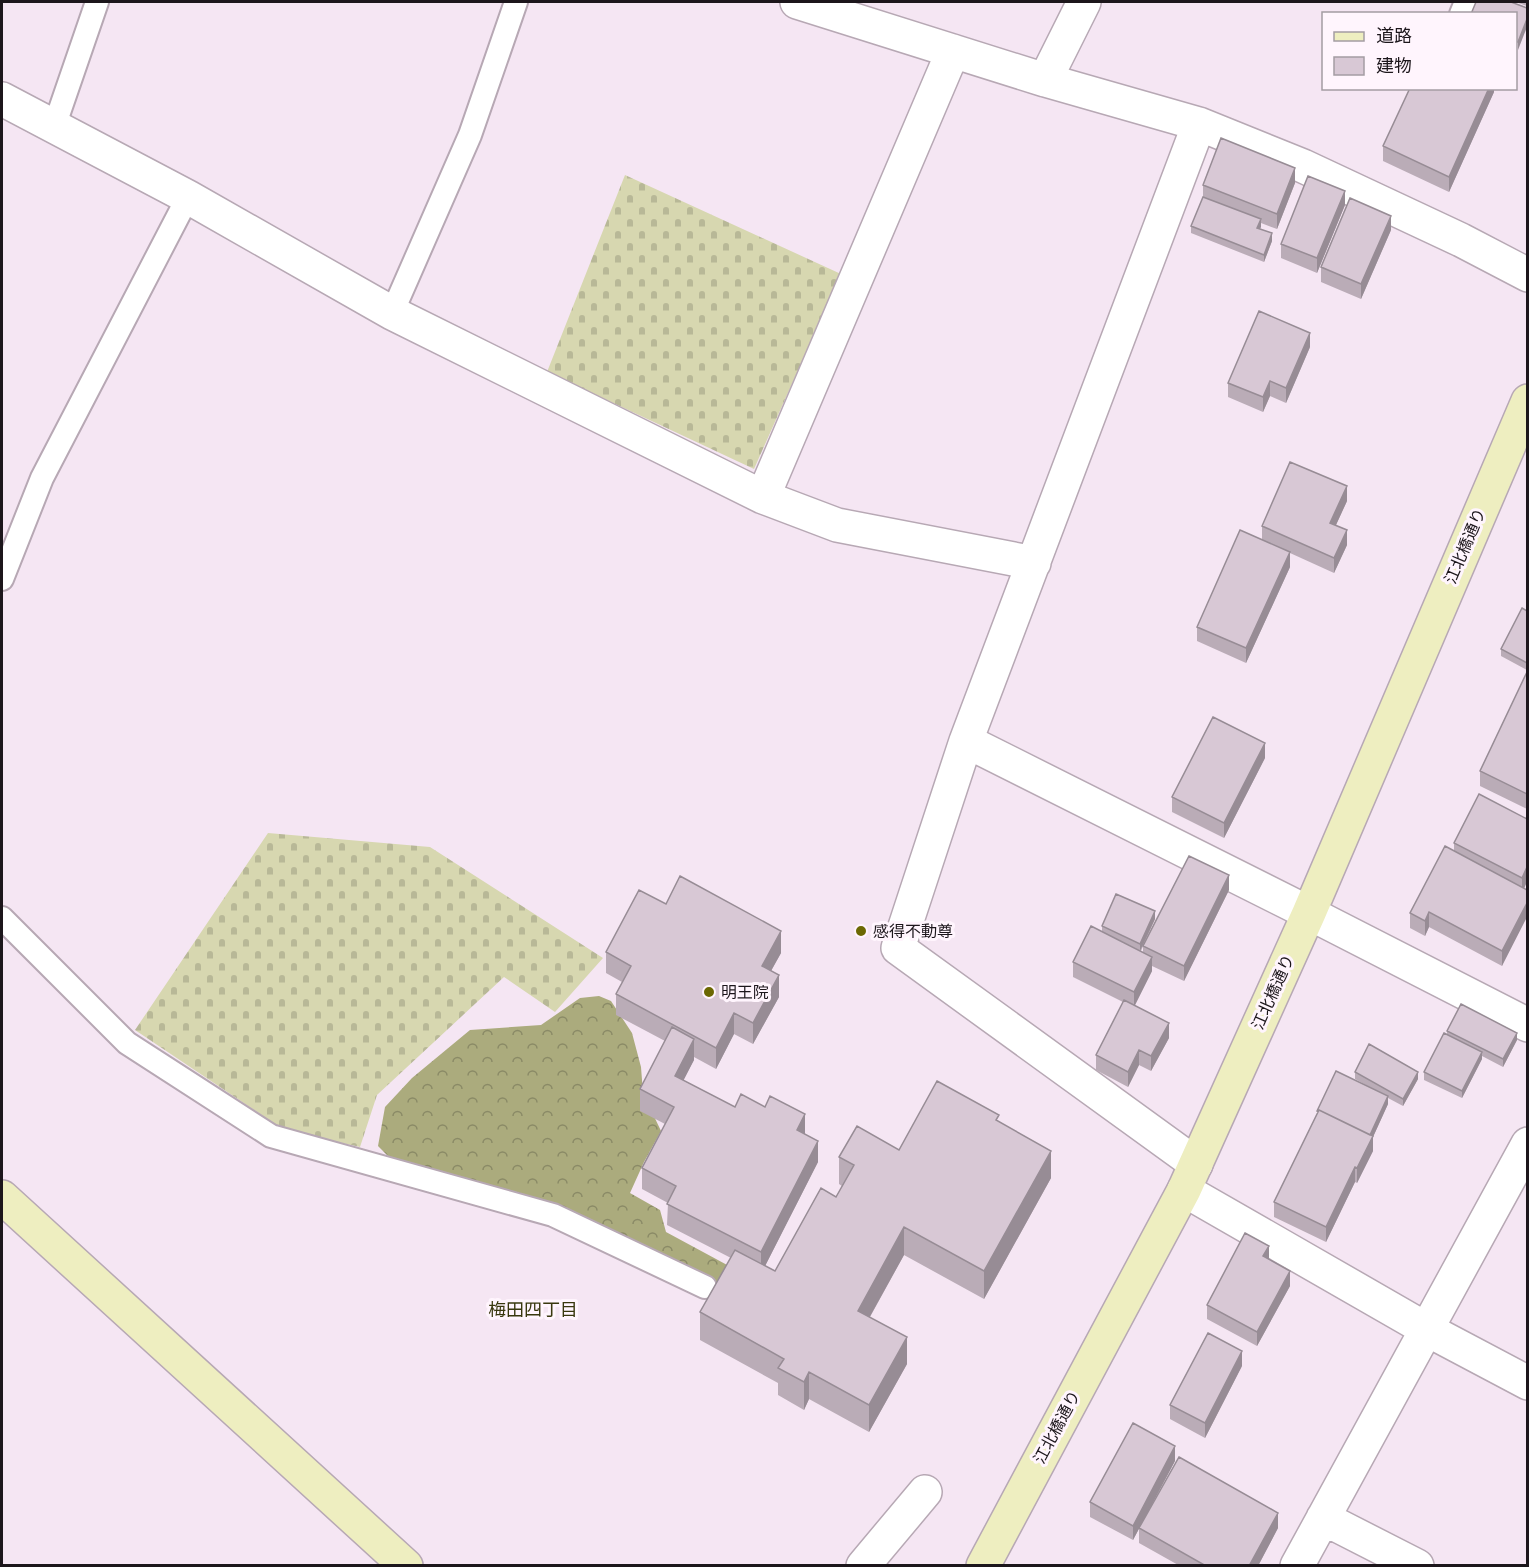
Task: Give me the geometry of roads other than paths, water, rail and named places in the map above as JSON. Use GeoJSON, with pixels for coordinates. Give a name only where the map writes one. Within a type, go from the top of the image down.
{"type":"FeatureCollection","features":[{"type":"Feature","properties":{"kind":"main road","name":"江北橋通り"},"geometry":{"type":"LineString","coordinates":[[983,1566],[1190,1177],[1309,913],[1527,401]]}},
{"type":"Feature","properties":{"kind":"main road"},"geometry":{"type":"LineString","coordinates":[[2,1197],[406,1566]]}},
{"type":"Feature","properties":{"kind":"street"},"geometry":{"type":"LineString","coordinates":[[797,2],[1045,80],[1198,124],[1303,166],[1461,240],[1527,275]]}},
{"type":"Feature","properties":{"kind":"street"},"geometry":{"type":"LineString","coordinates":[[1045,80],[1084,2]]}},
{"type":"Feature","properties":{"kind":"street"},"geometry":{"type":"LineString","coordinates":[[763,497],[953,51]]}},
{"type":"Feature","properties":{"kind":"street"},"geometry":{"type":"LineString","coordinates":[[2,99],[188,197],[392,313],[763,497],[837,525],[1034,563]]}},
{"type":"Feature","properties":{"kind":"street"},"geometry":{"type":"LineString","coordinates":[[1198,124],[966,741],[898,948],[1190,1177],[1426,1329],[1527,1383]]}},
{"type":"Feature","properties":{"kind":"street"},"geometry":{"type":"LineString","coordinates":[[966,741],[1527,1025]]}},
{"type":"Feature","properties":{"kind":"street"},"geometry":{"type":"LineString","coordinates":[[1297,1566],[1527,1144]]}},
{"type":"Feature","properties":{"kind":"street"},"geometry":{"type":"LineString","coordinates":[[863,1566],[925,1492]]}},
{"type":"Feature","properties":{"kind":"street"},"geometry":{"type":"LineString","coordinates":[[1323,1518],[1417,1566]]}},
{"type":"Feature","properties":{"kind":"lane"},"geometry":{"type":"LineString","coordinates":[[54,127],[97,2]]}},
{"type":"Feature","properties":{"kind":"lane"},"geometry":{"type":"LineString","coordinates":[[392,313],[470,135],[516,2]]}},
{"type":"Feature","properties":{"kind":"lane"},"geometry":{"type":"LineString","coordinates":[[2,579],[42,478],[188,197]]}},
{"type":"Feature","properties":{"kind":"lane"},"geometry":{"type":"LineString","coordinates":[[2,918],[127,1043],[271,1136],[553,1215],[705,1287]]}},
{"type":"Feature","properties":{"kind":"place","name":"感得不動尊"},"geometry":{"type":"Point","coordinates":[861,931]}},
{"type":"Feature","properties":{"kind":"place","name":"明王院"},"geometry":{"type":"Point","coordinates":[709,992]}},
{"type":"Feature","properties":{"kind":"district","name":"梅田四丁目"},"geometry":{"type":"Point","coordinates":[533,1310]}}]}
